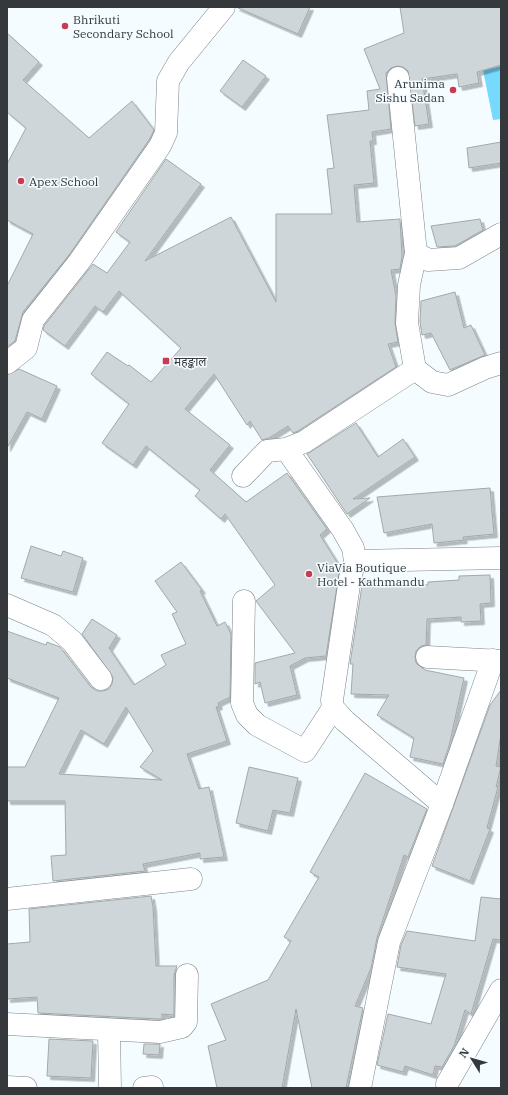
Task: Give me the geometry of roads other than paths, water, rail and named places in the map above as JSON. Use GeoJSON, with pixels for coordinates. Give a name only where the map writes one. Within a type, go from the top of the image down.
{"type":"FeatureCollection","features":[{"type":"Feature","properties":{"kind":"street"},"geometry":{"type":"LineString","coordinates":[[7,364],[26,348],[33,320],[79,262],[160,146],[166,133],[168,81],[179,62],[224,7]]}},
{"type":"Feature","properties":{"kind":"street"},"geometry":{"type":"LineString","coordinates":[[398,78],[416,253],[409,285],[407,323],[415,369],[432,382],[448,385],[485,368],[501,363]]}},
{"type":"Feature","properties":{"kind":"street"},"geometry":{"type":"LineString","coordinates":[[416,253],[428,260],[458,258],[501,234]]}},
{"type":"Feature","properties":{"kind":"street"},"geometry":{"type":"LineString","coordinates":[[243,476],[267,450],[286,449],[304,442],[415,369]]}},
{"type":"Feature","properties":{"kind":"street"},"geometry":{"type":"LineString","coordinates":[[286,449],[343,530],[353,548],[355,561],[350,578],[332,700],[333,708],[345,721],[442,804]]}},
{"type":"Feature","properties":{"kind":"street"},"geometry":{"type":"LineString","coordinates":[[355,561],[501,558]]}},
{"type":"Feature","properties":{"kind":"street"},"geometry":{"type":"LineString","coordinates":[[244,601],[242,703],[251,720],[305,751],[333,708]]}},
{"type":"Feature","properties":{"kind":"street"},"geometry":{"type":"LineString","coordinates":[[7,605],[53,625],[72,641],[101,679]]}},
{"type":"Feature","properties":{"kind":"street"},"geometry":{"type":"LineString","coordinates":[[360,1088],[389,942],[497,660],[427,656]]}},
{"type":"Feature","properties":{"kind":"street"},"geometry":{"type":"LineString","coordinates":[[7,899],[191,879]]}},
{"type":"Feature","properties":{"kind":"street"},"geometry":{"type":"LineString","coordinates":[[7,1024],[160,1032],[184,1026],[186,1022],[187,975]]}},
{"type":"Feature","properties":{"kind":"street"},"geometry":{"type":"LineString","coordinates":[[447,1084],[501,990]]}},
{"type":"Feature","properties":{"kind":"street"},"geometry":{"type":"LineString","coordinates":[[109,1030],[110,1088]]}},
{"type":"Feature","properties":{"kind":"street"},"geometry":{"type":"LineString","coordinates":[[7,1087],[26,1088]]}},
{"type":"Feature","properties":{"kind":"place","name":"Bhrikuti Secondary School"},"geometry":{"type":"Point","coordinates":[65,26]}},
{"type":"Feature","properties":{"kind":"place","name":"Arunima Sishu Sadan"},"geometry":{"type":"Point","coordinates":[453,90]}},
{"type":"Feature","properties":{"kind":"place","name":"Apex School"},"geometry":{"type":"Point","coordinates":[21,181]}},
{"type":"Feature","properties":{"kind":"place","name":"महङ्काल"},"geometry":{"type":"Point","coordinates":[166,361]}},
{"type":"Feature","properties":{"kind":"place","name":"ViaVia Boutique Hotel - Kathmandu"},"geometry":{"type":"Point","coordinates":[309,574]}}]}
